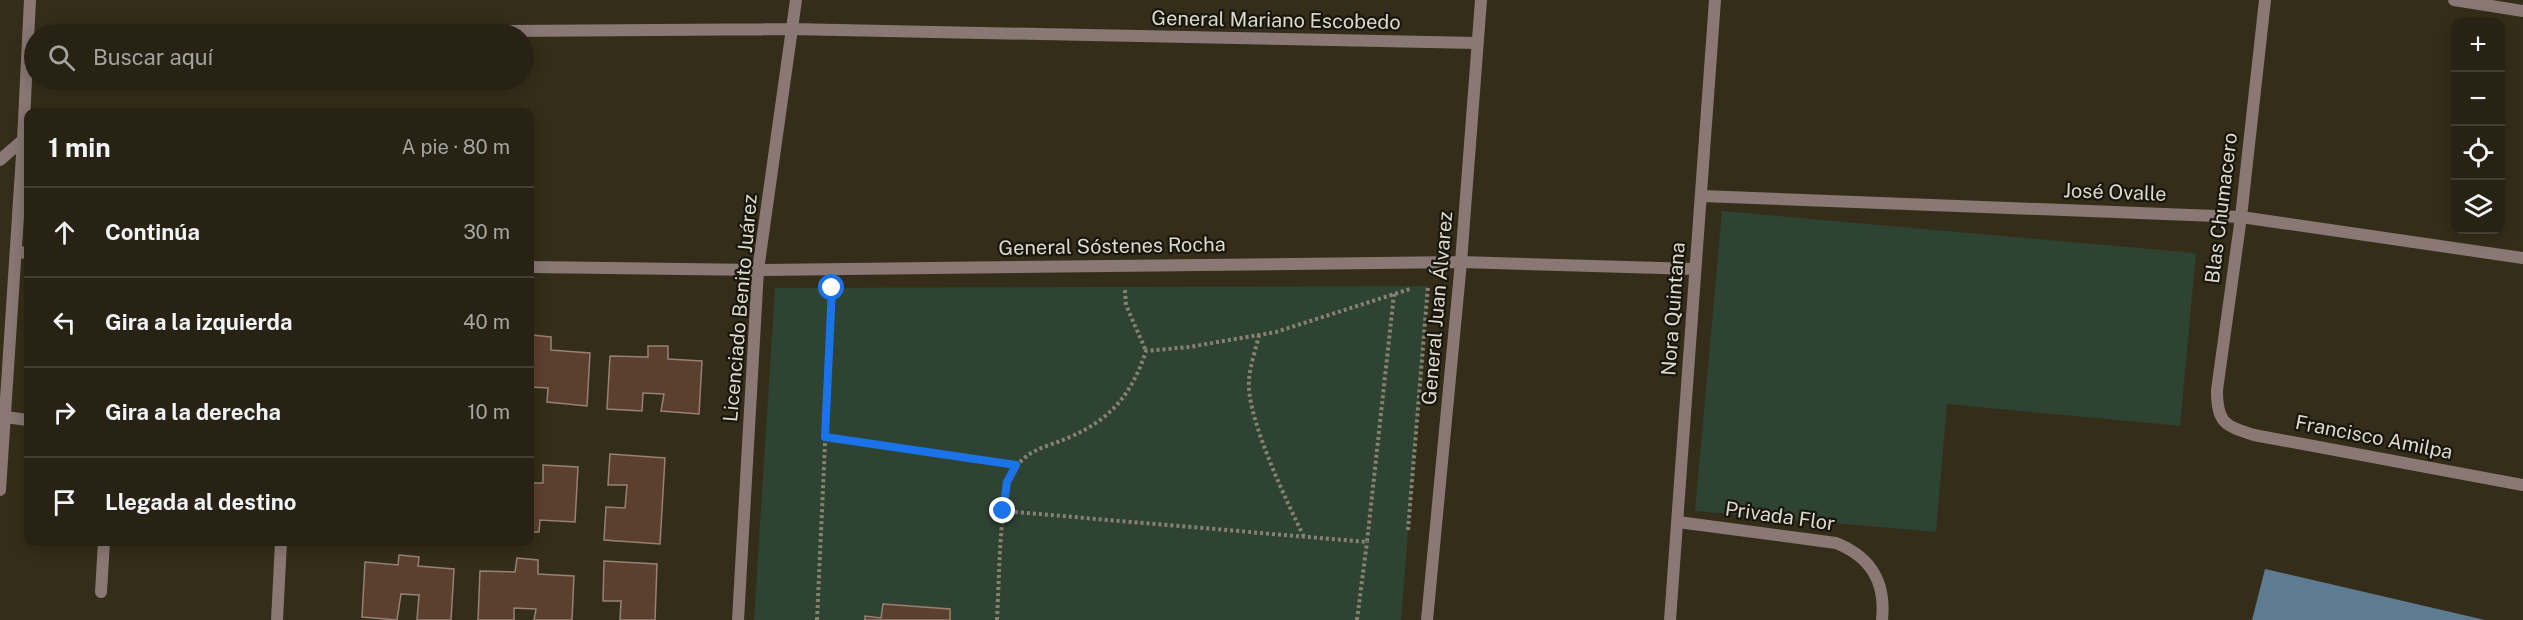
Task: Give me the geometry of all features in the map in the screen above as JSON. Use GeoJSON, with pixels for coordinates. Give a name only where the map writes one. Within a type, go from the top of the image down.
{"type":"FeatureCollection","features":[{"type":"Feature","properties":{"kind":"street"},"geometry":{"type":"LineString","coordinates":[[30,0],[31,24]]}},
{"type":"Feature","properties":{"kind":"street","name":"Licenciado Benito Juárez"},"geometry":{"type":"LineString","coordinates":[[738,620],[758,270],[796,0]]}},
{"type":"Feature","properties":{"kind":"street","name":"General Juan Álvarez"},"geometry":{"type":"LineString","coordinates":[[1427,620],[1461,262],[1481,0]]}},
{"type":"Feature","properties":{"kind":"street","name":"Nora Quintana"},"geometry":{"type":"LineString","coordinates":[[1670,620],[1715,0]]}},
{"type":"Feature","properties":{"kind":"street","name":"Blas Chumacero"},"geometry":{"type":"LineString","coordinates":[[2220,419],[2217,390],[2241,217],[2265,0]]}},
{"type":"Feature","properties":{"kind":"street"},"geometry":{"type":"LineString","coordinates":[[2454,0],[2523,11]]}},
{"type":"Feature","properties":{"kind":"street","name":"General Mariano Escobedo"},"geometry":{"type":"LineString","coordinates":[[534,31],[791,29],[1478,43]]}},
{"type":"Feature","properties":{"kind":"street"},"geometry":{"type":"LineString","coordinates":[[25,108],[27,90]]}},
{"type":"Feature","properties":{"kind":"street"},"geometry":{"type":"LineString","coordinates":[[0,490],[22,252],[24,127]]}},
{"type":"Feature","properties":{"kind":"street"},"geometry":{"type":"LineString","coordinates":[[0,160],[23,140]]}},
{"type":"Feature","properties":{"kind":"street","name":"José Ovalle"},"geometry":{"type":"LineString","coordinates":[[1702,196],[2241,217],[2523,258]]}},
{"type":"Feature","properties":{"kind":"street","name":"General Sóstenes Rocha"},"geometry":{"type":"LineString","coordinates":[[534,267],[758,270],[1461,262],[1695,269]]}},
{"type":"Feature","properties":{"kind":"street"},"geometry":{"type":"LineString","coordinates":[[5,417],[24,419]]}},
{"type":"Feature","properties":{"kind":"street","name":"Francisco Amilpa"},"geometry":{"type":"LineString","coordinates":[[2220,419],[2232,428],[2254,435],[2523,485]]}},
{"type":"Feature","properties":{"kind":"street","name":"Privada Flor"},"geometry":{"type":"LineString","coordinates":[[1678,522],[1836,543],[1854,550],[1870,565],[1881,590],[1882,620]]}},
{"type":"Feature","properties":{"kind":"street"},"geometry":{"type":"LineString","coordinates":[[101,592],[104,546]]}},
{"type":"Feature","properties":{"kind":"street"},"geometry":{"type":"LineString","coordinates":[[277,620],[281,546]]}},
{"type":"Feature","properties":{"kind":"path"},"geometry":{"type":"LineString","coordinates":[[1405,286],[1428,286],[1408,536]]}},
{"type":"Feature","properties":{"kind":"path"},"geometry":{"type":"LineString","coordinates":[[1146,351],[1276,332],[1418,286]]}},
{"type":"Feature","properties":{"kind":"path"},"geometry":{"type":"LineString","coordinates":[[997,620],[1003,511],[1007,482],[1016,465],[1040,446],[1069,437],[1092,425],[1116,408],[1130,389],[1146,351],[1126,305],[1124,287],[1136,287]]}},
{"type":"Feature","properties":{"kind":"path"},"geometry":{"type":"LineString","coordinates":[[817,620],[832,288]]}},
{"type":"Feature","properties":{"kind":"path"},"geometry":{"type":"LineString","coordinates":[[1357,620],[1394,294]]}},
{"type":"Feature","properties":{"kind":"path"},"geometry":{"type":"LineString","coordinates":[[1259,335],[1249,381],[1252,401],[1264,443],[1304,537]]}},
{"type":"Feature","properties":{"kind":"path"},"geometry":{"type":"LineString","coordinates":[[825,437],[1016,465]]}},
{"type":"Feature","properties":{"kind":"path"},"geometry":{"type":"LineString","coordinates":[[1003,511],[1367,542]]}},
{"type":"Feature","properties":{"kind":"green space"},"geometry":{"type":"Polygon","coordinates":[[[1722,211],[2196,253],[2180,426],[1947,404],[1936,532],[1695,511],[1722,211]]]}},
{"type":"Feature","properties":{"kind":"green space"},"geometry":{"type":"Polygon","coordinates":[[[1428,286],[1401,620],[754,620],[775,288],[1428,286]]]}},
{"type":"Feature","properties":{"kind":"water"},"geometry":{"type":"Polygon","coordinates":[[[2265,569],[2485,620],[2252,620],[2265,569]]]}},
{"type":"Feature","properties":{"kind":"building"},"geometry":{"type":"Polygon","coordinates":[[[534,335],[551,337],[551,350],[590,353],[587,406],[547,402],[548,388],[534,387],[534,335]]]}},
{"type":"Feature","properties":{"kind":"building"},"geometry":{"type":"Polygon","coordinates":[[[648,346],[668,346],[668,359],[702,361],[699,414],[661,411],[664,394],[643,393],[642,411],[607,409],[610,356],[648,357],[648,346]]]}},
{"type":"Feature","properties":{"kind":"building"},"geometry":{"type":"Polygon","coordinates":[[[610,454],[665,458],[660,544],[604,540],[606,507],[625,508],[627,485],[608,485],[610,454]]]}},
{"type":"Feature","properties":{"kind":"building"},"geometry":{"type":"Polygon","coordinates":[[[543,465],[578,467],[575,522],[540,520],[539,532],[534,532],[534,483],[543,483],[543,465]]]}},
{"type":"Feature","properties":{"kind":"building"},"geometry":{"type":"Polygon","coordinates":[[[399,555],[419,557],[418,566],[454,569],[451,620],[417,620],[419,595],[401,594],[397,620],[362,617],[365,562],[398,565],[399,555]]]}},
{"type":"Feature","properties":{"kind":"building"},"geometry":{"type":"Polygon","coordinates":[[[517,558],[538,560],[538,574],[574,576],[572,620],[534,620],[536,609],[514,608],[514,620],[478,620],[480,571],[515,572],[517,558]]]}},
{"type":"Feature","properties":{"kind":"building"},"geometry":{"type":"Polygon","coordinates":[[[604,561],[657,564],[655,620],[620,620],[621,601],[603,601],[604,561]]]}},
{"type":"Feature","properties":{"kind":"building"},"geometry":{"type":"Polygon","coordinates":[[[883,604],[950,609],[950,620],[865,620],[865,616],[881,618],[883,604]]]}},
{"type":"Feature","properties":{"kind":"route"},"geometry":{"type":"LineString","coordinates":[[832,288],[825,437],[1016,465],[1007,482],[1003,511]]}}]}
